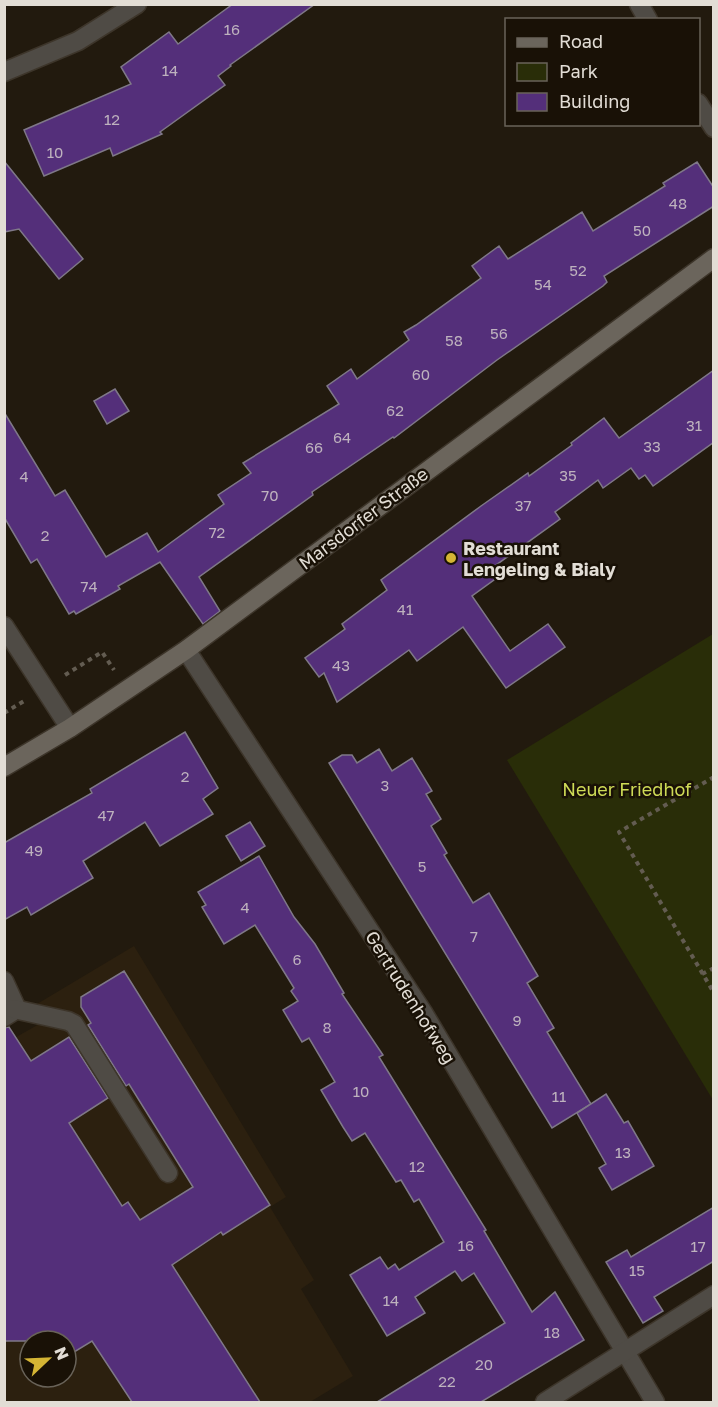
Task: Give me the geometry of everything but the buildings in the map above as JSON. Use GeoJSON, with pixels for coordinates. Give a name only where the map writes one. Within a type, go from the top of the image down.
{"type":"FeatureCollection","features":[{"type":"Feature","properties":{"kind":"street"},"geometry":{"type":"LineString","coordinates":[[4,72],[78,41],[136,4]]}},
{"type":"Feature","properties":{"kind":"street"},"geometry":{"type":"LineString","coordinates":[[639,4],[647,18]]}},
{"type":"Feature","properties":{"kind":"street"},"geometry":{"type":"LineString","coordinates":[[700,105],[714,128]]}},
{"type":"Feature","properties":{"kind":"street","name":"Marsdorfer Straße"},"geometry":{"type":"LineString","coordinates":[[4,767],[70,728],[186,650],[714,258]]}},
{"type":"Feature","properties":{"kind":"street"},"geometry":{"type":"LineString","coordinates":[[4,626],[70,728]]}},
{"type":"Feature","properties":{"kind":"street","name":"Gertrudenhofweg"},"geometry":{"type":"LineString","coordinates":[[186,650],[424,1014],[655,1402]]}},
{"type":"Feature","properties":{"kind":"street"},"geometry":{"type":"LineString","coordinates":[[4,981],[14,1001],[9,1013],[68,1021],[74,1024],[168,1173]]}},
{"type":"Feature","properties":{"kind":"street"},"geometry":{"type":"LineString","coordinates":[[545,1402],[714,1295]]}},
{"type":"Feature","properties":{"kind":"path"},"geometry":{"type":"LineString","coordinates":[[44,688],[102,652],[128,690]]}},
{"type":"Feature","properties":{"kind":"path"},"geometry":{"type":"LineString","coordinates":[[714,777],[619,832],[714,993]]}},
{"type":"Feature","properties":{"kind":"path"},"geometry":{"type":"LineString","coordinates":[[702,974],[714,968]]}},
{"type":"Feature","properties":{"kind":"shaded area"},"geometry":{"type":"Polygon","coordinates":[[[134,946],[286,1197],[270,1207],[314,1280],[301,1289],[353,1376],[310,1402],[5,1402],[4,1044],[41,1023],[32,1007],[134,946]]]}},
{"type":"Feature","properties":{"kind":"green space","name":"Neuer Friedhof"},"geometry":{"type":"Polygon","coordinates":[[[713,634],[713,1100],[507,760],[713,634]]]}},
{"type":"Feature","properties":{"kind":"place","name":"Restaurant Lengeling & Bialy"},"geometry":{"type":"Point","coordinates":[451,558]}}]}
